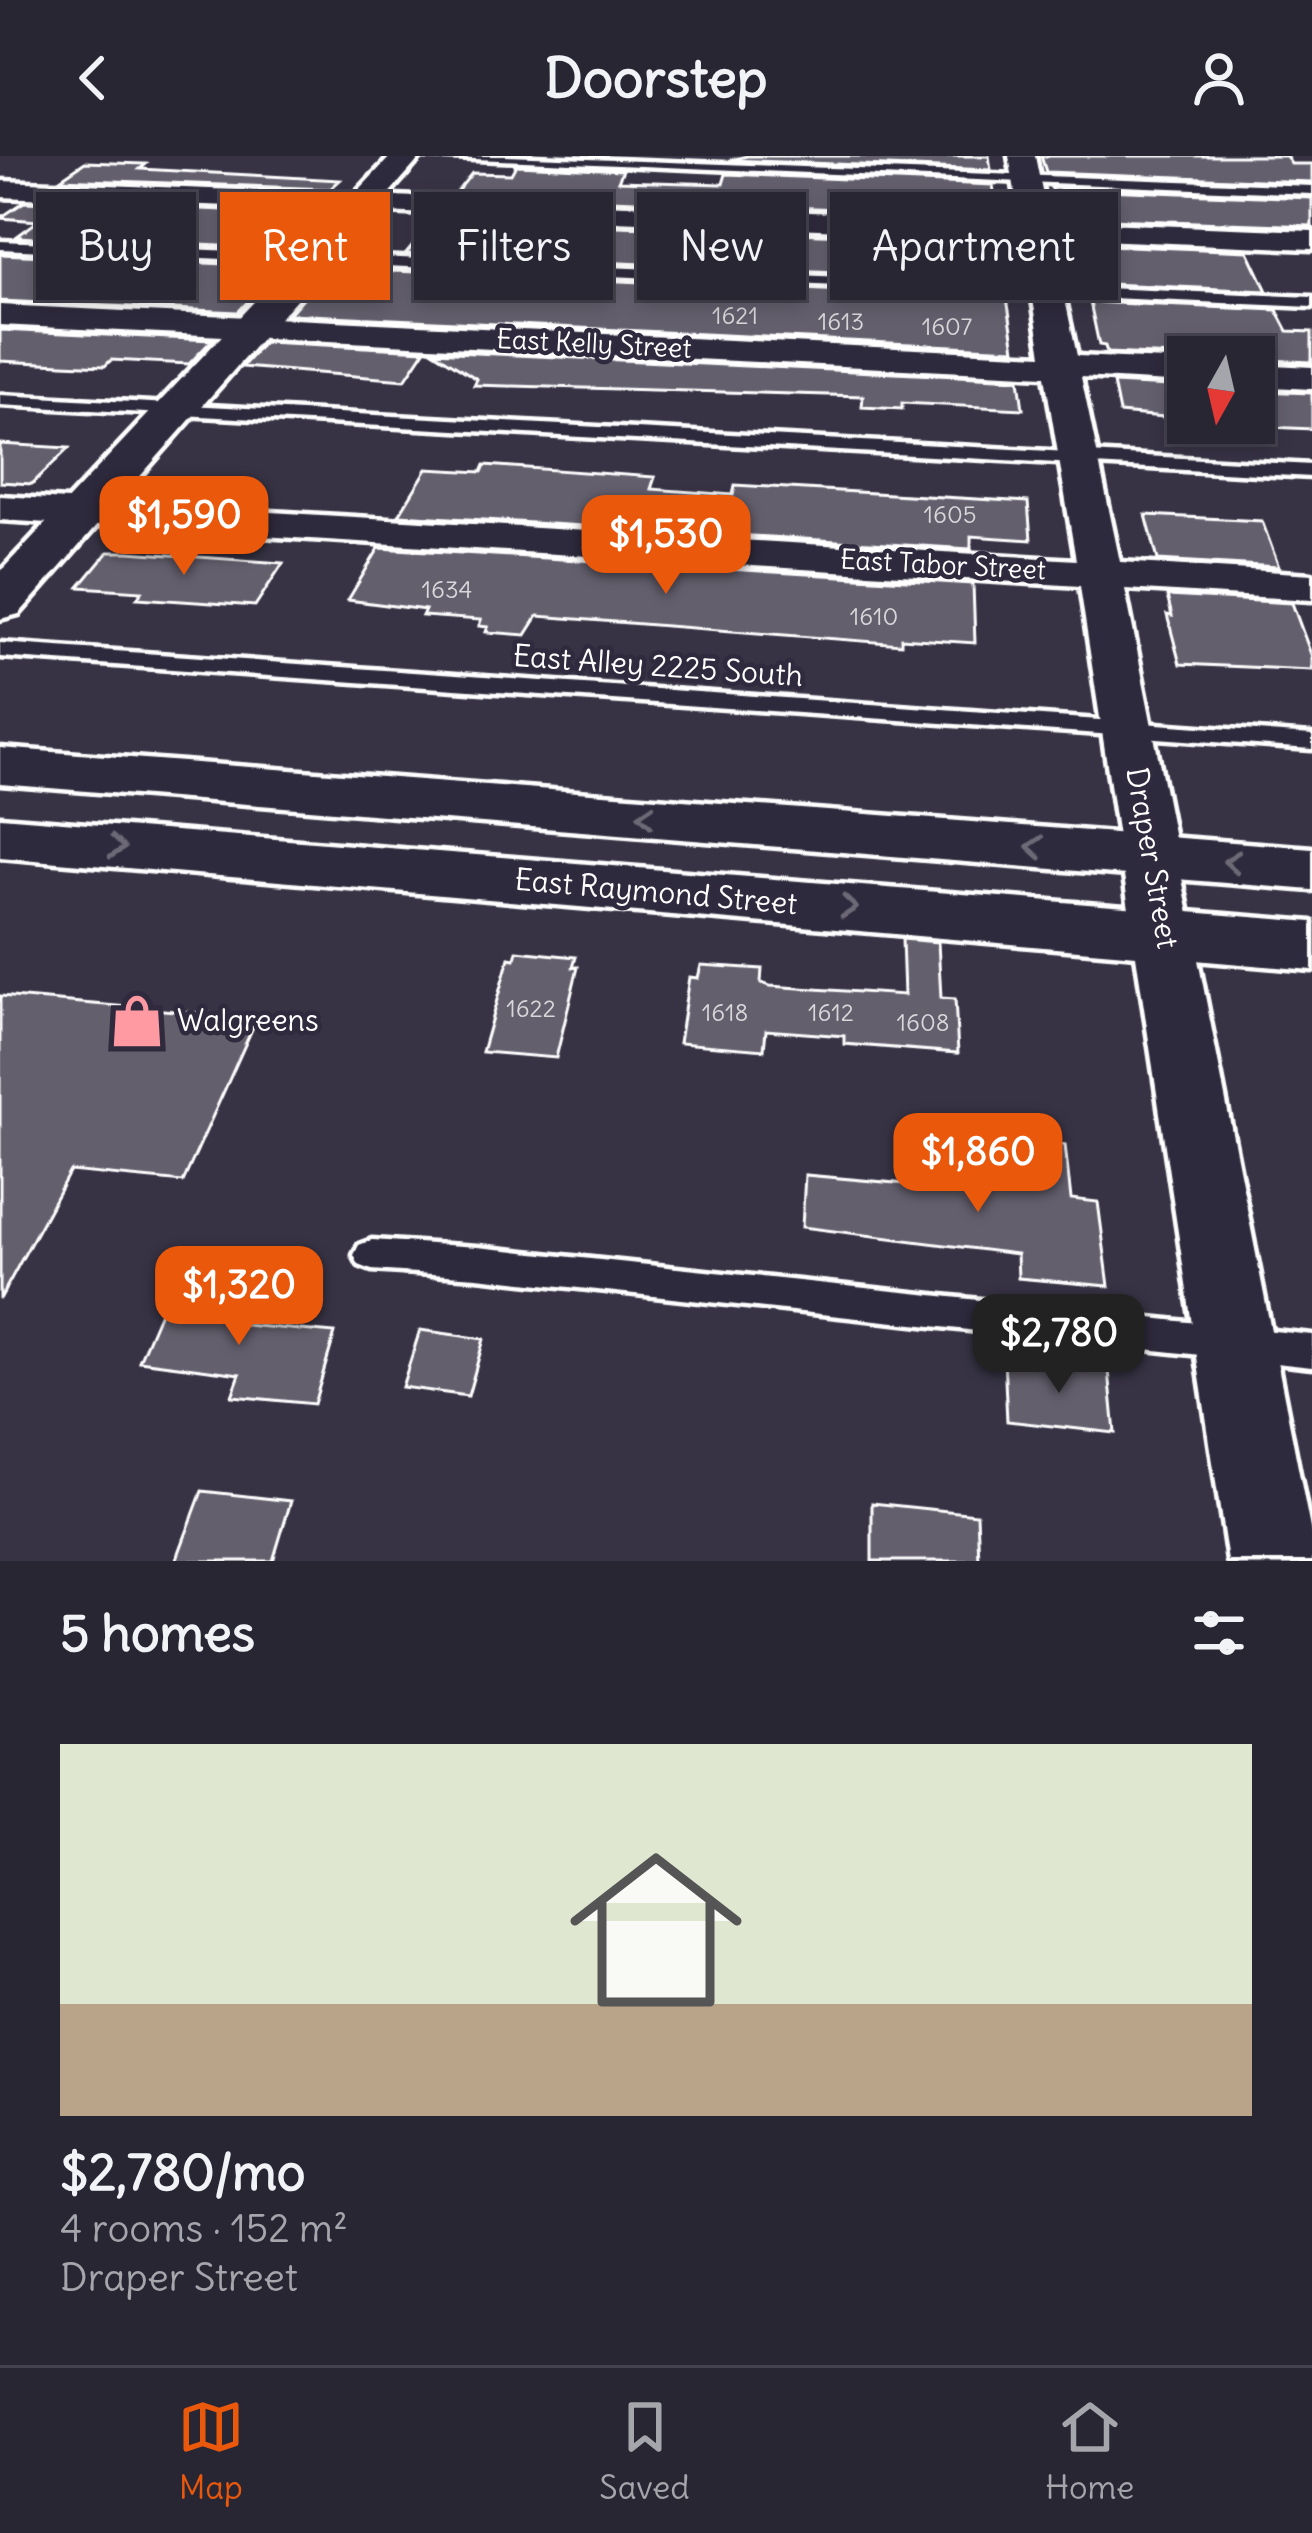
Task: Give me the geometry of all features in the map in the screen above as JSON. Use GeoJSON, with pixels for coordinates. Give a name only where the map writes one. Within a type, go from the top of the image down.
{"type":"FeatureCollection","features":[{"type":"Feature","properties":{"kind":"main road"},"geometry":{"type":"LineString","coordinates":[[374,192],[408,156]]}},
{"type":"Feature","properties":{"kind":"main road"},"geometry":{"type":"LineString","coordinates":[[0,602],[276,300]]}},
{"type":"Feature","properties":{"kind":"main road"},"geometry":{"type":"LineString","coordinates":[[0,766],[1312,869]]}},
{"type":"Feature","properties":{"kind":"main road","name":"East Raymond Street"},"geometry":{"type":"LineString","coordinates":[[0,837],[1312,946]]}},
{"type":"Feature","properties":{"kind":"street"},"geometry":{"type":"LineString","coordinates":[[0,189],[220,197]]}},
{"type":"Feature","properties":{"kind":"street"},"geometry":{"type":"LineString","coordinates":[[390,204],[830,222]]}},
{"type":"Feature","properties":{"kind":"street"},"geometry":{"type":"LineString","coordinates":[[1118,233],[1312,240]]}},
{"type":"Feature","properties":{"kind":"street","name":"Draper Street"},"geometry":{"type":"LineString","coordinates":[[1051,300],[1076,458],[1130,729],[1272,1561]]}},
{"type":"Feature","properties":{"kind":"street","name":"East Kelly Street"},"geometry":{"type":"LineString","coordinates":[[0,315],[1167,371]]}},
{"type":"Feature","properties":{"kind":"street"},"geometry":{"type":"LineString","coordinates":[[1275,376],[1312,378]]}},
{"type":"Feature","properties":{"kind":"street","name":"East Tabor Street"},"geometry":{"type":"LineString","coordinates":[[0,508],[1312,587]]}},
{"type":"Feature","properties":{"kind":"lane"},"geometry":{"type":"LineString","coordinates":[[408,156],[1025,168],[1312,190]]}},
{"type":"Feature","properties":{"kind":"lane"},"geometry":{"type":"LineString","coordinates":[[0,245],[220,255]]}},
{"type":"Feature","properties":{"kind":"lane"},"geometry":{"type":"LineString","coordinates":[[390,262],[830,281]]}},
{"type":"Feature","properties":{"kind":"lane"},"geometry":{"type":"LineString","coordinates":[[1118,293],[1312,302]]}},
{"type":"Feature","properties":{"kind":"lane"},"geometry":{"type":"LineString","coordinates":[[0,400],[1312,471]]}},
{"type":"Feature","properties":{"kind":"lane","name":"East Alley 2225 South"},"geometry":{"type":"LineString","coordinates":[[0,650],[1312,742]]}},
{"type":"Feature","properties":{"kind":"lane"},"geometry":{"type":"LineString","coordinates":[[372,1255],[477,1262],[1312,1351]]}},
{"type":"Feature","properties":{"kind":"building"},"geometry":{"type":"Polygon","coordinates":[[[747,156],[989,156],[991,170],[730,160],[747,156]]]}},
{"type":"Feature","properties":{"kind":"building"},"geometry":{"type":"Polygon","coordinates":[[[1041,156],[1286,156],[1291,164],[1312,164],[1312,182],[1046,172],[1041,156]]]}},
{"type":"Feature","properties":{"kind":"building"},"geometry":{"type":"Polygon","coordinates":[[[85,162],[340,180],[330,189],[60,179],[85,162]]]}},
{"type":"Feature","properties":{"kind":"building"},"geometry":{"type":"Polygon","coordinates":[[[516,165],[623,170],[618,181],[723,184],[726,174],[993,185],[994,192],[830,192],[830,209],[806,208],[806,192],[637,192],[637,201],[613,200],[613,192],[457,192],[472,173],[511,174],[516,165]]]}},
{"type":"Feature","properties":{"kind":"building"},"geometry":{"type":"Polygon","coordinates":[[[1051,188],[1312,198],[1312,226],[1118,219],[1118,192],[1052,192],[1051,188]]]}},
{"type":"Feature","properties":{"kind":"building"},"geometry":{"type":"Polygon","coordinates":[[[24,202],[36,202],[36,221],[0,218],[24,202]]]}},
{"type":"Feature","properties":{"kind":"building"},"geometry":{"type":"Polygon","coordinates":[[[196,209],[220,210],[220,246],[196,245],[196,209]]]}},
{"type":"Feature","properties":{"kind":"building"},"geometry":{"type":"Polygon","coordinates":[[[36,222],[36,238],[16,237],[36,222]]]}},
{"type":"Feature","properties":{"kind":"building"},"geometry":{"type":"Polygon","coordinates":[[[613,226],[637,227],[637,264],[613,263],[613,226]]]}},
{"type":"Feature","properties":{"kind":"building"},"geometry":{"type":"Polygon","coordinates":[[[806,233],[830,234],[830,272],[806,271],[806,233]]]}},
{"type":"Feature","properties":{"kind":"building"},"geometry":{"type":"Polygon","coordinates":[[[1118,246],[1248,251],[1267,291],[1118,284],[1118,246]]]}},
{"type":"Feature","properties":{"kind":"building"},"geometry":{"type":"Polygon","coordinates":[[[0,254],[36,256],[36,300],[196,300],[196,263],[220,264],[220,300],[249,300],[238,312],[0,301],[0,254]]]}},
{"type":"Feature","properties":{"kind":"building"},"geometry":{"type":"Polygon","coordinates":[[[414,272],[414,300],[613,300],[613,281],[637,282],[637,300],[806,300],[806,289],[830,290],[830,300],[1007,300],[1015,349],[289,314],[301,300],[390,300],[390,275],[414,272]]]}},
{"type":"Feature","properties":{"kind":"building"},"geometry":{"type":"Polygon","coordinates":[[[1090,302],[1277,310],[1288,331],[1312,332],[1312,362],[1275,360],[1275,336],[1167,336],[1167,356],[1107,353],[1099,345],[1090,302]]]}},
{"type":"Feature","properties":{"kind":"building"},"geometry":{"type":"Polygon","coordinates":[[[0,330],[212,340],[189,364],[111,360],[105,366],[0,361],[0,330]]]}},
{"type":"Feature","properties":{"kind":"building"},"geometry":{"type":"Polygon","coordinates":[[[264,342],[425,350],[405,380],[242,367],[264,342]]]}},
{"type":"Feature","properties":{"kind":"building"},"geometry":{"type":"Polygon","coordinates":[[[433,351],[1019,379],[1023,409],[902,403],[902,409],[862,407],[863,396],[474,385],[477,379],[433,351]]]}},
{"type":"Feature","properties":{"kind":"building"},"geometry":{"type":"Polygon","coordinates":[[[1113,383],[1167,386],[1167,417],[1119,413],[1113,383]]]}},
{"type":"Feature","properties":{"kind":"building"},"geometry":{"type":"Polygon","coordinates":[[[1275,392],[1312,393],[1312,429],[1275,427],[1275,392]]]}},
{"type":"Feature","properties":{"kind":"building"},"geometry":{"type":"Polygon","coordinates":[[[0,444],[69,448],[32,484],[0,482],[0,444]]]}},
{"type":"Feature","properties":{"kind":"building"},"geometry":{"type":"Polygon","coordinates":[[[485,465],[655,477],[651,489],[733,495],[735,485],[1028,502],[1031,540],[971,536],[971,549],[399,515],[427,469],[482,472],[485,465]]]}},
{"type":"Feature","properties":{"kind":"building"},"geometry":{"type":"Polygon","coordinates":[[[1146,515],[1262,521],[1279,567],[1158,560],[1146,515]]]}},
{"type":"Feature","properties":{"kind":"building"},"geometry":{"type":"Polygon","coordinates":[[[379,548],[973,584],[975,643],[901,638],[901,644],[538,616],[526,635],[486,632],[488,627],[479,626],[481,620],[422,616],[425,610],[348,600],[379,548]]]}},
{"type":"Feature","properties":{"kind":"building"},"geometry":{"type":"Polygon","coordinates":[[[108,552],[283,563],[255,606],[137,598],[142,591],[79,587],[108,552]]]}},
{"type":"Feature","properties":{"kind":"building"},"geometry":{"type":"Polygon","coordinates":[[[1167,596],[1292,603],[1312,657],[1312,670],[1180,664],[1167,596]]]}},
{"type":"Feature","properties":{"kind":"building"},"geometry":{"type":"Polygon","coordinates":[[[902,939],[938,942],[941,998],[955,999],[958,1053],[844,1044],[844,1036],[766,1030],[764,1050],[679,1043],[689,977],[698,978],[701,965],[762,969],[761,983],[770,986],[904,995],[902,939]]]}},
{"type":"Feature","properties":{"kind":"building"},"geometry":{"type":"Polygon","coordinates":[[[517,951],[576,957],[573,967],[578,967],[556,1058],[482,1052],[509,958],[515,959],[517,951]]]}},
{"type":"Feature","properties":{"kind":"building"},"geometry":{"type":"Polygon","coordinates":[[[0,996],[257,1018],[183,1182],[70,1171],[0,1299],[0,996]]]}},
{"type":"Feature","properties":{"kind":"building"},"geometry":{"type":"Polygon","coordinates":[[[1004,1140],[1065,1145],[1071,1199],[1098,1202],[1109,1286],[1018,1278],[1017,1254],[802,1227],[805,1175],[1009,1193],[1004,1140]]]}},
{"type":"Feature","properties":{"kind":"building"},"geometry":{"type":"Polygon","coordinates":[[[169,1291],[244,1300],[234,1324],[335,1333],[314,1404],[232,1396],[240,1374],[139,1361],[169,1291]]]}},
{"type":"Feature","properties":{"kind":"building"},"geometry":{"type":"Polygon","coordinates":[[[420,1330],[484,1339],[468,1396],[402,1387],[420,1330]]]}},
{"type":"Feature","properties":{"kind":"building"},"geometry":{"type":"Polygon","coordinates":[[[1004,1359],[1109,1370],[1115,1433],[1007,1421],[1004,1359]]]}},
{"type":"Feature","properties":{"kind":"building"},"geometry":{"type":"Polygon","coordinates":[[[202,1491],[291,1501],[273,1561],[176,1561],[202,1491]]]}},
{"type":"Feature","properties":{"kind":"building"},"geometry":{"type":"Polygon","coordinates":[[[872,1503],[977,1514],[979,1561],[872,1561],[872,1503]]]}},
{"type":"Feature","properties":{"kind":"place","name":"Walgreens"},"geometry":{"type":"Point","coordinates":[137,1021]}}]}
